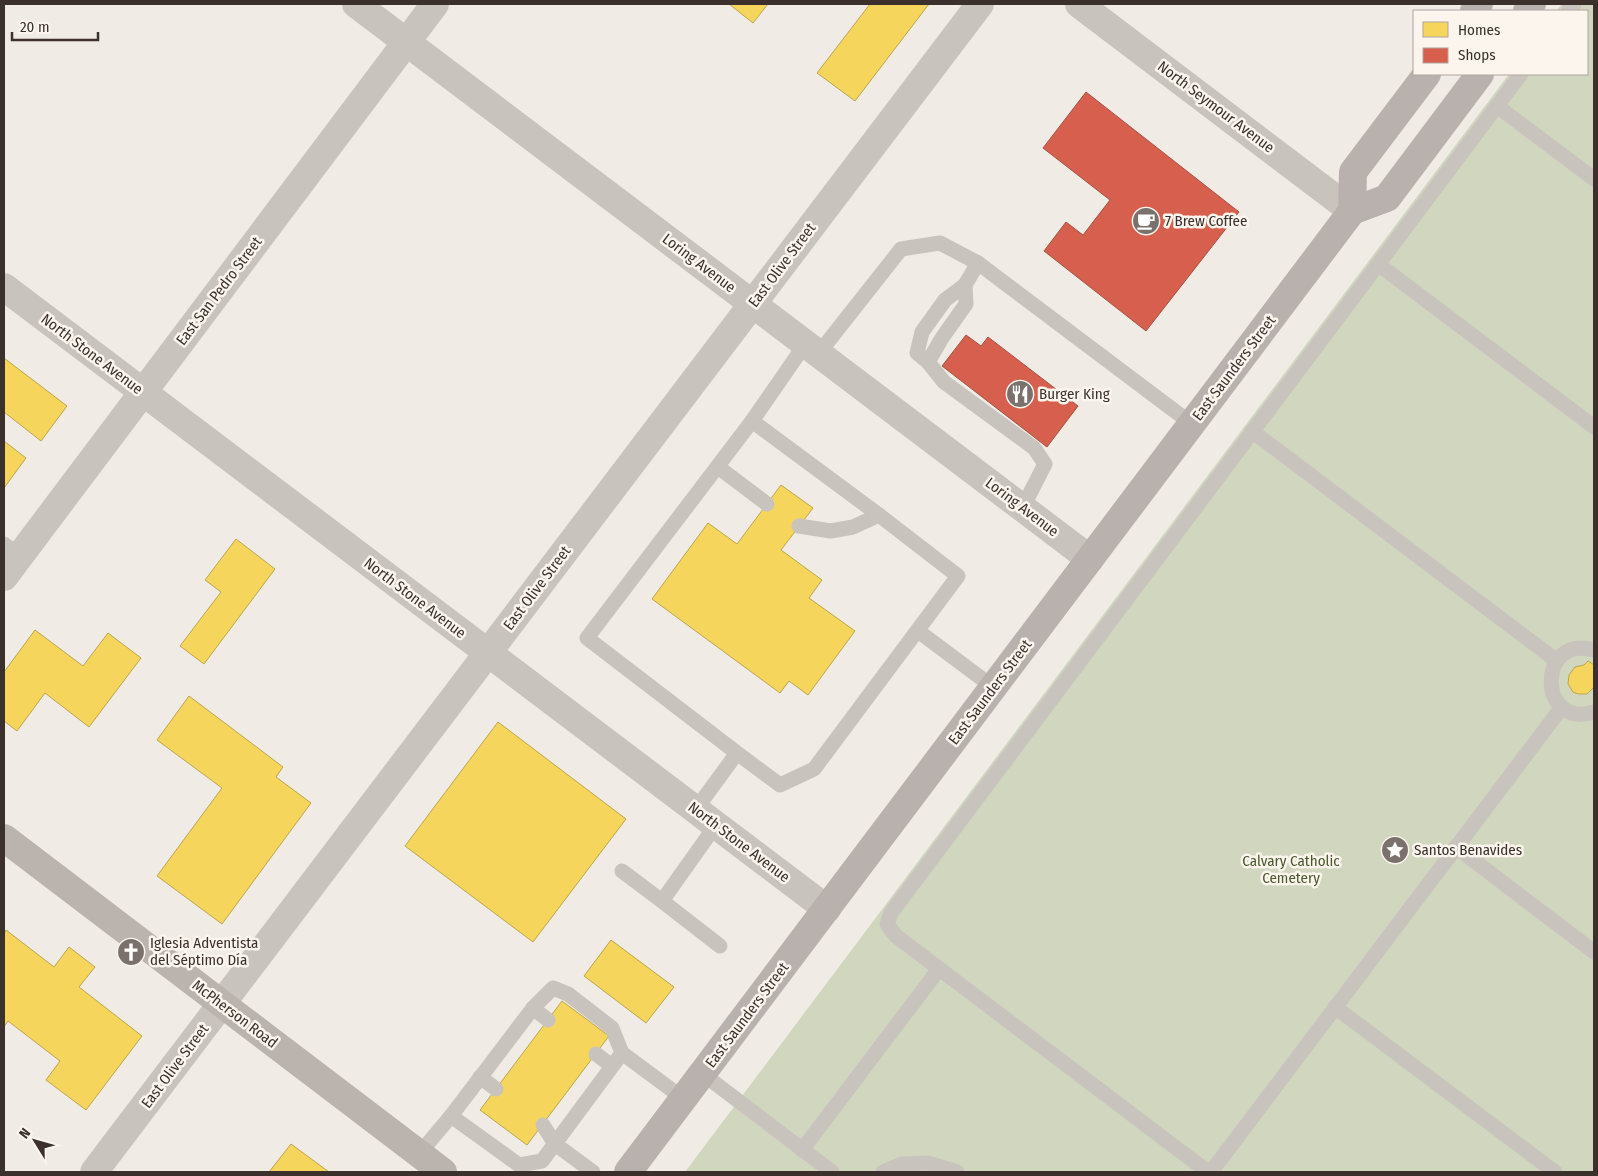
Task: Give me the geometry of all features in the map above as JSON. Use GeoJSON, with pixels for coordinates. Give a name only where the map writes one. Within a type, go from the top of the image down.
{"type":"FeatureCollection","features":[{"type":"Feature","properties":{"kind":"main road"},"geometry":{"type":"LineString","coordinates":[[1426,75],[1353,172],[1352,211],[1387,198],[1479,75]]}},
{"type":"Feature","properties":{"kind":"main road","name":"East Saunders Street"},"geometry":{"type":"LineString","coordinates":[[628,1172],[1352,211]]}},
{"type":"Feature","properties":{"kind":"main road","name":"McPherson Road"},"geometry":{"type":"LineString","coordinates":[[4,838],[443,1172]]}},
{"type":"Feature","properties":{"kind":"street","name":"Loring Avenue"},"geometry":{"type":"LineString","coordinates":[[356,4],[1090,559]]}},
{"type":"Feature","properties":{"kind":"street","name":"East San Pedro Street"},"geometry":{"type":"LineString","coordinates":[[4,578],[12,550],[143,392],[436,4]]}},
{"type":"Feature","properties":{"kind":"street","name":"East Olive Street"},"geometry":{"type":"LineString","coordinates":[[94,1172],[980,4]]}},
{"type":"Feature","properties":{"kind":"street","name":"North Seymour Avenue"},"geometry":{"type":"LineString","coordinates":[[1079,4],[1352,211]]}},
{"type":"Feature","properties":{"kind":"street","name":"North Stone Avenue"},"geometry":{"type":"LineString","coordinates":[[4,287],[827,909]]}},
{"type":"Feature","properties":{"kind":"lane"},"geometry":{"type":"LineString","coordinates":[[1520,75],[891,913],[887,924],[896,936],[1210,1172],[1562,707]]}},
{"type":"Feature","properties":{"kind":"lane"},"geometry":{"type":"LineString","coordinates":[[1497,106],[1594,179]]}},
{"type":"Feature","properties":{"kind":"lane"},"geometry":{"type":"LineString","coordinates":[[752,422],[879,515],[958,576],[814,769],[780,785],[587,638],[752,422],[812,348],[901,249],[940,243],[978,263],[1192,424]]}},
{"type":"Feature","properties":{"kind":"lane"},"geometry":{"type":"LineString","coordinates":[[978,263],[964,285],[945,300],[922,332],[918,353],[944,382],[1034,448],[1045,464],[1023,507]]}},
{"type":"Feature","properties":{"kind":"lane"},"geometry":{"type":"LineString","coordinates":[[1378,264],[1594,427]]}},
{"type":"Feature","properties":{"kind":"lane"},"geometry":{"type":"LineString","coordinates":[[1252,431],[1557,661]]}},
{"type":"Feature","properties":{"kind":"lane"},"geometry":{"type":"LineString","coordinates":[[718,467],[767,504]]}},
{"type":"Feature","properties":{"kind":"lane"},"geometry":{"type":"LineString","coordinates":[[799,526],[831,531],[853,527],[879,515]]}},
{"type":"Feature","properties":{"kind":"lane"},"geometry":{"type":"LineString","coordinates":[[918,631],[994,687]]}},
{"type":"Feature","properties":{"kind":"lane"},"geometry":{"type":"LineString","coordinates":[[1594,650],[1583,648],[1564,654],[1552,670],[1550,680],[1555,700],[1562,707],[1571,712],[1582,714],[1594,712]]}},
{"type":"Feature","properties":{"kind":"lane"},"geometry":{"type":"LineString","coordinates":[[662,901],[737,753]]}},
{"type":"Feature","properties":{"kind":"lane"},"geometry":{"type":"LineString","coordinates":[[1456,847],[1594,952]]}},
{"type":"Feature","properties":{"kind":"lane"},"geometry":{"type":"LineString","coordinates":[[622,871],[720,946]]}},
{"type":"Feature","properties":{"kind":"lane"},"geometry":{"type":"LineString","coordinates":[[802,1150],[939,969]]}},
{"type":"Feature","properties":{"kind":"lane"},"geometry":{"type":"LineString","coordinates":[[419,1154],[451,1116],[533,1008],[553,988],[568,994],[612,1028],[622,1053],[684,1099]]}},
{"type":"Feature","properties":{"kind":"lane"},"geometry":{"type":"LineString","coordinates":[[1335,1007],[1555,1172]]}},
{"type":"Feature","properties":{"kind":"lane"},"geometry":{"type":"LineString","coordinates":[[533,1008],[548,1020]]}},
{"type":"Feature","properties":{"kind":"lane"},"geometry":{"type":"LineString","coordinates":[[451,1116],[517,1169],[542,1161],[622,1053]]}},
{"type":"Feature","properties":{"kind":"lane"},"geometry":{"type":"LineString","coordinates":[[596,1054],[612,1066]]}},
{"type":"Feature","properties":{"kind":"lane"},"geometry":{"type":"LineString","coordinates":[[703,1074],[832,1172]]}},
{"type":"Feature","properties":{"kind":"lane"},"geometry":{"type":"LineString","coordinates":[[480,1077],[496,1089]]}},
{"type":"Feature","properties":{"kind":"lane"},"geometry":{"type":"LineString","coordinates":[[543,1125],[554,1144],[593,1172]]}},
{"type":"Feature","properties":{"kind":"lane"},"geometry":{"type":"LineString","coordinates":[[883,1172],[902,1164],[928,1163],[956,1172]]}},
{"type":"Feature","properties":{"kind":"green space","name":"Calvary Catholic Cemetery"},"geometry":{"type":"Polygon","coordinates":[[[1562,4],[1594,4],[1594,1172],[685,1172],[1508,75],[1588,75],[1588,10],[1557,10],[1562,4]]]}},
{"type":"Feature","properties":{"kind":"building: Homes"},"geometry":{"type":"Polygon","coordinates":[[[729,4],[768,4],[753,23],[729,4]]]}},
{"type":"Feature","properties":{"kind":"building: Homes"},"geometry":{"type":"Polygon","coordinates":[[[870,4],[929,4],[855,101],[817,73],[870,4]]]}},
{"type":"Feature","properties":{"kind":"building: Homes"},"geometry":{"type":"Polygon","coordinates":[[[4,358],[67,406],[41,441],[4,412],[4,358]]]}},
{"type":"Feature","properties":{"kind":"building: Homes"},"geometry":{"type":"Polygon","coordinates":[[[4,441],[26,458],[4,488],[4,441]]]}},
{"type":"Feature","properties":{"kind":"building: Homes"},"geometry":{"type":"Polygon","coordinates":[[[781,485],[813,508],[781,550],[822,580],[809,598],[855,631],[808,695],[789,681],[780,693],[652,599],[708,523],[737,544],[781,485]]]}},
{"type":"Feature","properties":{"kind":"building: Homes"},"geometry":{"type":"Polygon","coordinates":[[[236,539],[275,569],[204,664],[180,646],[221,592],[205,580],[236,539]]]}},
{"type":"Feature","properties":{"kind":"building: Homes"},"geometry":{"type":"Polygon","coordinates":[[[35,630],[83,666],[108,633],[141,658],[89,727],[45,693],[17,731],[4,721],[4,672],[35,630]]]}},
{"type":"Feature","properties":{"kind":"building: Homes"},"geometry":{"type":"Polygon","coordinates":[[[1588,661],[1594,665],[1594,687],[1587,694],[1578,694],[1573,692],[1568,684],[1569,675],[1575,667],[1584,665],[1588,661]]]}},
{"type":"Feature","properties":{"kind":"building: Homes"},"geometry":{"type":"Polygon","coordinates":[[[189,696],[283,767],[276,777],[311,803],[222,924],[157,876],[222,788],[157,740],[189,696]]]}},
{"type":"Feature","properties":{"kind":"building: Homes"},"geometry":{"type":"Polygon","coordinates":[[[498,722],[626,819],[533,942],[405,846],[498,722]]]}},
{"type":"Feature","properties":{"kind":"building: Homes"},"geometry":{"type":"Polygon","coordinates":[[[6,930],[54,967],[69,947],[95,967],[79,987],[142,1036],[86,1110],[46,1080],[60,1061],[8,1021],[4,1027],[4,934],[6,930]]]}},
{"type":"Feature","properties":{"kind":"building: Homes"},"geometry":{"type":"Polygon","coordinates":[[[611,940],[674,987],[646,1023],[584,976],[611,940]]]}},
{"type":"Feature","properties":{"kind":"building: Homes"},"geometry":{"type":"Polygon","coordinates":[[[562,1001],[609,1036],[527,1145],[480,1110],[562,1001]]]}},
{"type":"Feature","properties":{"kind":"building: Homes"},"geometry":{"type":"Polygon","coordinates":[[[291,1144],[329,1172],[269,1172],[291,1144]]]}},
{"type":"Feature","properties":{"kind":"building: Shops"},"geometry":{"type":"Polygon","coordinates":[[[1086,92],[1239,212],[1146,331],[1044,251],[1066,222],[1083,235],[1110,200],[1043,148],[1086,92]]]}},
{"type":"Feature","properties":{"kind":"building: Shops"},"geometry":{"type":"Polygon","coordinates":[[[966,335],[981,346],[988,337],[1078,406],[1047,447],[942,366],[966,335]]]}},
{"type":"Feature","properties":{"kind":"place","name":"7 Brew Coffee"},"geometry":{"type":"Point","coordinates":[1146,221]}},
{"type":"Feature","properties":{"kind":"place","name":"Burger King"},"geometry":{"type":"Point","coordinates":[1020,394]}},
{"type":"Feature","properties":{"kind":"place","name":"Santos Benavides"},"geometry":{"type":"Point","coordinates":[1395,850]}},
{"type":"Feature","properties":{"kind":"place","name":"Iglesia Adventista del Séptimo Día"},"geometry":{"type":"Point","coordinates":[131,952]}}]}
